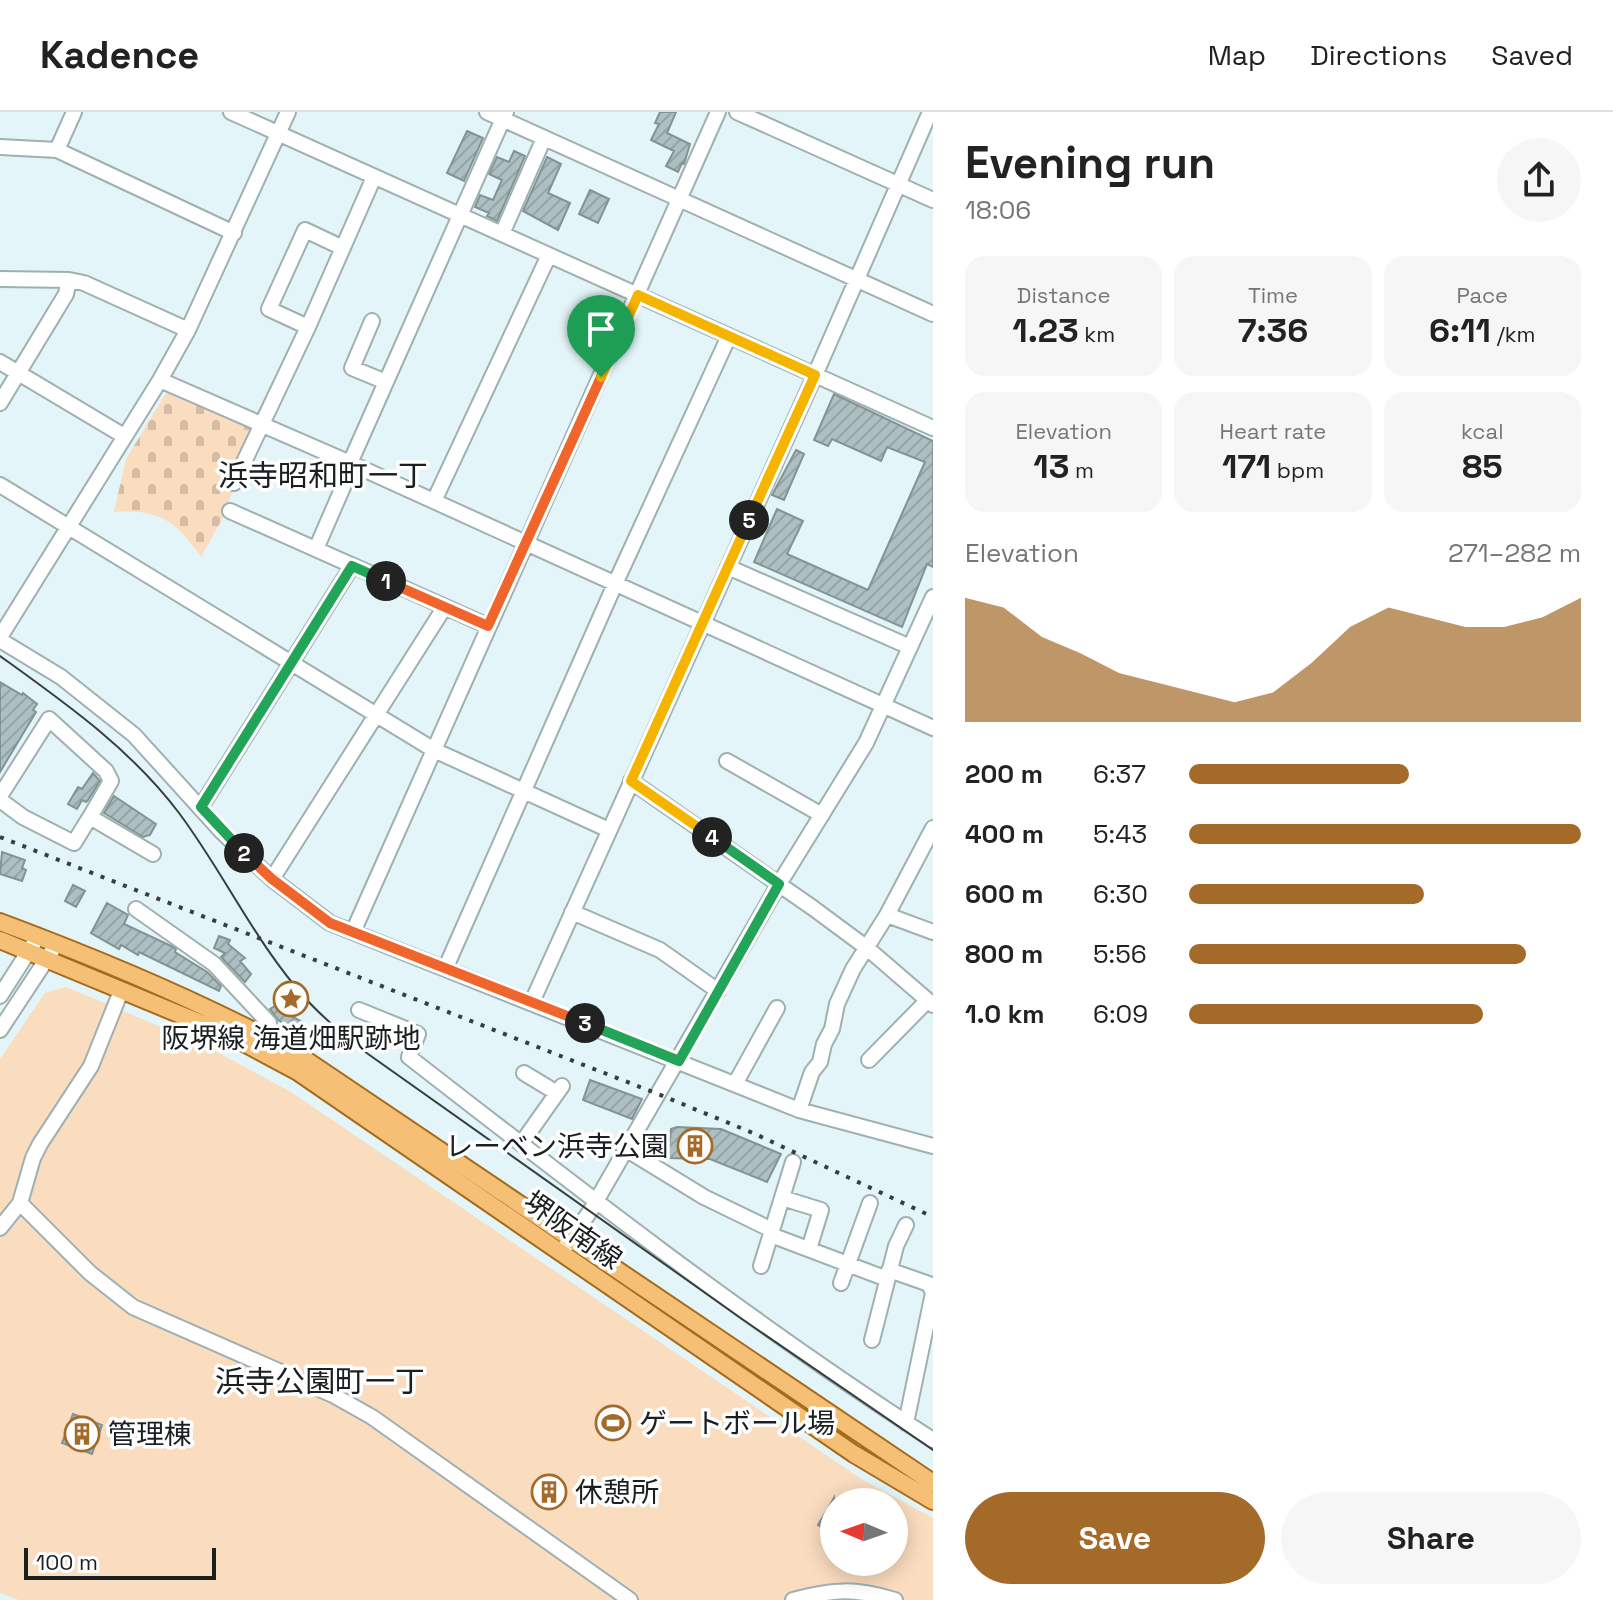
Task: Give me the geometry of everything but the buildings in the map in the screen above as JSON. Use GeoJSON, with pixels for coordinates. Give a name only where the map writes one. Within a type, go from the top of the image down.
{"type":"FeatureCollection","features":[{"type":"Feature","properties":{"kind":"main road","name":"堺阪南線"},"geometry":{"type":"LineString","coordinates":[[0,922],[56,943],[267,1037],[327,1073],[933,1483]]}},
{"type":"Feature","properties":{"kind":"main road","name":"堺阪南線"},"geometry":{"type":"LineString","coordinates":[[2,945],[29,952],[227,1034],[298,1072],[854,1454],[933,1501]]}},
{"type":"Feature","properties":{"kind":"street"},"geometry":{"type":"LineString","coordinates":[[57,150],[74,112]]}},
{"type":"Feature","properties":{"kind":"street"},"geometry":{"type":"LineString","coordinates":[[231,112],[933,428]]}},
{"type":"Feature","properties":{"kind":"street"},"geometry":{"type":"LineString","coordinates":[[288,112],[188,330],[0,639],[61,677],[134,735],[272,879],[330,923],[799,1110],[933,1146]]}},
{"type":"Feature","properties":{"kind":"street"},"geometry":{"type":"LineString","coordinates":[[487,112],[504,116],[544,138],[933,314]]}},
{"type":"Feature","properties":{"kind":"street"},"geometry":{"type":"LineString","coordinates":[[353,932],[718,112]]}},
{"type":"Feature","properties":{"kind":"street"},"geometry":{"type":"LineString","coordinates":[[737,112],[933,200]]}},
{"type":"Feature","properties":{"kind":"street"},"geometry":{"type":"LineString","coordinates":[[532,1002],[930,112]]}},
{"type":"Feature","properties":{"kind":"street"},"geometry":{"type":"LineString","coordinates":[[316,549],[504,116]]}},
{"type":"Feature","properties":{"kind":"street"},"geometry":{"type":"LineString","coordinates":[[502,234],[544,138]]}},
{"type":"Feature","properties":{"kind":"street"},"geometry":{"type":"LineString","coordinates":[[0,147],[57,150],[234,233]]}},
{"type":"Feature","properties":{"kind":"street"},"geometry":{"type":"LineString","coordinates":[[234,483],[374,177]]}},
{"type":"Feature","properties":{"kind":"street"},"geometry":{"type":"LineString","coordinates":[[308,327],[269,309],[305,230],[343,248]]}},
{"type":"Feature","properties":{"kind":"street"},"geometry":{"type":"LineString","coordinates":[[434,501],[549,255]]}},
{"type":"Feature","properties":{"kind":"street"},"geometry":{"type":"LineString","coordinates":[[0,279],[84,283],[188,330]]}},
{"type":"Feature","properties":{"kind":"street"},"geometry":{"type":"LineString","coordinates":[[0,403],[66,294],[69,280]]}},
{"type":"Feature","properties":{"kind":"street"},"geometry":{"type":"LineString","coordinates":[[372,321],[352,368],[386,382]]}},
{"type":"Feature","properties":{"kind":"street"},"geometry":{"type":"LineString","coordinates":[[446,967],[615,584],[729,336]]}},
{"type":"Feature","properties":{"kind":"street"},"geometry":{"type":"LineString","coordinates":[[0,362],[124,436]]}},
{"type":"Feature","properties":{"kind":"street"},"geometry":{"type":"LineString","coordinates":[[160,380],[351,463],[933,728]]}},
{"type":"Feature","properties":{"kind":"street"},"geometry":{"type":"LineString","coordinates":[[0,485],[434,750],[609,830]]}},
{"type":"Feature","properties":{"kind":"street"},"geometry":{"type":"LineString","coordinates":[[230,511],[488,626]]}},
{"type":"Feature","properties":{"kind":"street"},"geometry":{"type":"LineString","coordinates":[[201,807],[352,566]]}},
{"type":"Feature","properties":{"kind":"street"},"geometry":{"type":"LineString","coordinates":[[728,567],[910,647]]}},
{"type":"Feature","properties":{"kind":"street"},"geometry":{"type":"LineString","coordinates":[[560,1254],[595,1202],[779,884],[866,743],[933,597]]}},
{"type":"Feature","properties":{"kind":"street"},"geometry":{"type":"LineString","coordinates":[[272,879],[444,608]]}},
{"type":"Feature","properties":{"kind":"street"},"geometry":{"type":"LineString","coordinates":[[49,719],[106,771],[111,781],[74,843],[23,817],[0,798],[49,719]]}},
{"type":"Feature","properties":{"kind":"street"},"geometry":{"type":"LineString","coordinates":[[727,761],[822,815]]}},
{"type":"Feature","properties":{"kind":"street"},"geometry":{"type":"LineString","coordinates":[[631,781],[867,948],[930,1003],[869,1060]]}},
{"type":"Feature","properties":{"kind":"street"},"geometry":{"type":"LineString","coordinates":[[90,817],[153,854]]}},
{"type":"Feature","properties":{"kind":"street"},"geometry":{"type":"LineString","coordinates":[[799,1110],[812,1072],[820,1062],[837,1004],[853,969],[887,915],[933,830]]}},
{"type":"Feature","properties":{"kind":"street"},"geometry":{"type":"LineString","coordinates":[[136,909],[214,964],[269,1023],[267,1037]]}},
{"type":"Feature","properties":{"kind":"street"},"geometry":{"type":"LineString","coordinates":[[572,912],[660,950],[718,991]]}},
{"type":"Feature","properties":{"kind":"street"},"geometry":{"type":"LineString","coordinates":[[887,915],[933,932]]}},
{"type":"Feature","properties":{"kind":"street"},"geometry":{"type":"LineString","coordinates":[[0,996],[38,936]]}},
{"type":"Feature","properties":{"kind":"street"},"geometry":{"type":"LineString","coordinates":[[0,1030],[56,943]]}},
{"type":"Feature","properties":{"kind":"street"},"geometry":{"type":"LineString","coordinates":[[0,1228],[20,1203],[33,1158],[91,1066],[121,991]]}},
{"type":"Feature","properties":{"kind":"street"},"geometry":{"type":"LineString","coordinates":[[735,1084],[777,1008]]}},
{"type":"Feature","properties":{"kind":"street"},"geometry":{"type":"LineString","coordinates":[[359,1010],[418,1034],[409,1057],[683,1267],[933,1440]]}},
{"type":"Feature","properties":{"kind":"street"},"geometry":{"type":"LineString","coordinates":[[521,1144],[559,1090],[524,1073]]}},
{"type":"Feature","properties":{"kind":"street"},"geometry":{"type":"LineString","coordinates":[[624,1148],[771,1233],[848,1264],[929,1284],[933,1293],[906,1423]]}},
{"type":"Feature","properties":{"kind":"street"},"geometry":{"type":"LineString","coordinates":[[761,1266],[793,1162]]}},
{"type":"Feature","properties":{"kind":"street"},"geometry":{"type":"LineString","coordinates":[[782,1198],[821,1210],[809,1249]]}},
{"type":"Feature","properties":{"kind":"street"},"geometry":{"type":"LineString","coordinates":[[20,1203],[90,1273],[133,1307],[333,1395],[372,1417],[630,1600]]}},
{"type":"Feature","properties":{"kind":"street"},"geometry":{"type":"LineString","coordinates":[[841,1283],[870,1203]]}},
{"type":"Feature","properties":{"kind":"street"},"geometry":{"type":"LineString","coordinates":[[872,1340],[896,1246],[906,1225]]}},
{"type":"Feature","properties":{"kind":"street"},"geometry":{"type":"LineString","coordinates":[[793,1600],[851,1589],[895,1600]]}},
{"type":"Feature","properties":{"kind":"green space"},"geometry":{"type":"Polygon","coordinates":[[[173,391],[249,425],[251,431],[225,514],[201,557],[183,534],[165,520],[144,513],[114,512],[126,459],[166,393],[173,391]]]}},
{"type":"Feature","properties":{"kind":"green space"},"geometry":{"type":"Polygon","coordinates":[[[66,987],[202,1044],[291,1092],[878,1488],[820,1488],[820,1576],[908,1576],[908,1504],[933,1518],[933,1600],[19,1600],[0,1593],[0,1059],[45,993],[66,987]]]}},
{"type":"Feature","properties":{"kind":"tram line"},"geometry":{"type":"LineString","coordinates":[[0,656],[96,728],[140,768],[179,813],[289,978],[313,1007],[361,1049],[933,1450]]}},
{"type":"Feature","properties":{"kind":"railway"},"geometry":{"type":"LineString","coordinates":[[0,837],[658,1094],[753,1133],[933,1217]]}},
{"type":"Feature","properties":{"kind":"place","name":"阪堺線 海道畑駅跡地"},"geometry":{"type":"Point","coordinates":[291,999]}},
{"type":"Feature","properties":{"kind":"place","name":"レーベン浜寺公園"},"geometry":{"type":"Point","coordinates":[695,1146]}},
{"type":"Feature","properties":{"kind":"place","name":"ゲートボール場"},"geometry":{"type":"Point","coordinates":[613,1423]}},
{"type":"Feature","properties":{"kind":"place","name":"管理棟"},"geometry":{"type":"Point","coordinates":[82,1434]}},
{"type":"Feature","properties":{"kind":"place","name":"休憩所"},"geometry":{"type":"Point","coordinates":[549,1492]}},
{"type":"Feature","properties":{"kind":"district","name":"浜寺昭和町一丁"},"geometry":{"type":"Point","coordinates":[323,475]}},
{"type":"Feature","properties":{"kind":"district","name":"浜寺公園町一丁"},"geometry":{"type":"Point","coordinates":[320,1381]}},
{"type":"Feature","properties":{"kind":"route"},"geometry":{"type":"LineString","coordinates":[[638,295],[815,375],[631,781],[779,884],[679,1061],[330,923],[272,879],[222,832],[201,807],[352,566],[488,626],[601,377],[638,295]]}}]}
